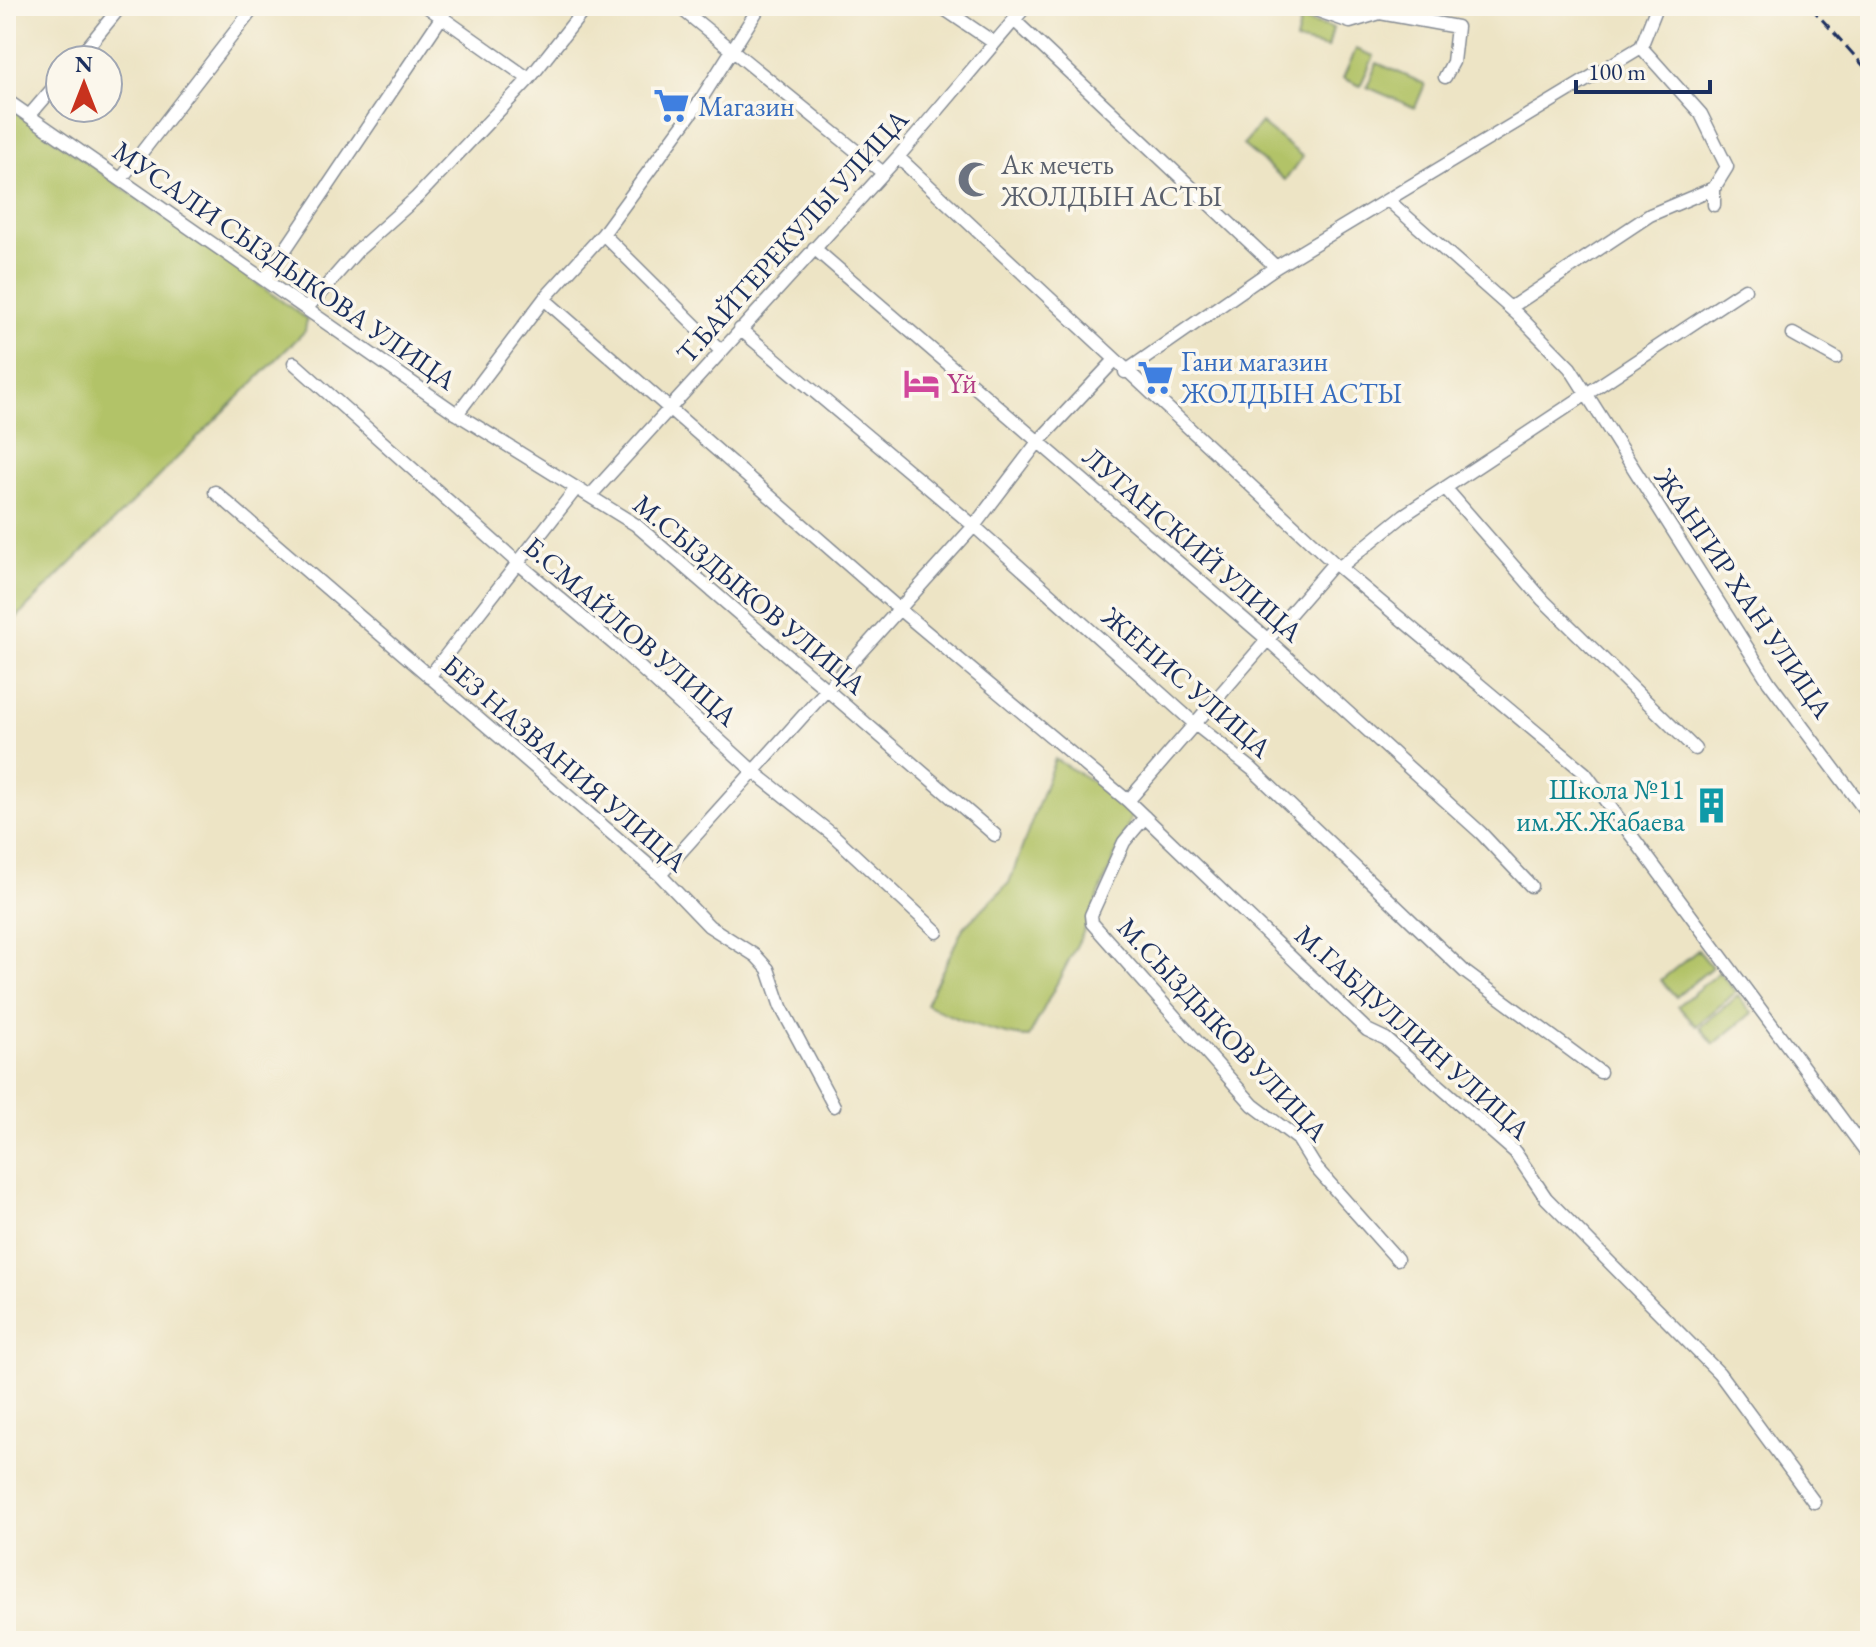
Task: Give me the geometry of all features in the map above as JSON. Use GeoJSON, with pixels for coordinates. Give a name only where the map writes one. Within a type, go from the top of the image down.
{"type":"FeatureCollection","features":[{"type":"Feature","properties":{"kind":"street"},"geometry":{"type":"LineString","coordinates":[[90,44],[121,6]]}},
{"type":"Feature","properties":{"kind":"street"},"geometry":{"type":"LineString","coordinates":[[121,179],[255,6]]}},
{"type":"Feature","properties":{"kind":"street"},"geometry":{"type":"LineString","coordinates":[[426,6],[529,79]]}},
{"type":"Feature","properties":{"kind":"street"},"geometry":{"type":"LineString","coordinates":[[266,278],[449,6]]}},
{"type":"Feature","properties":{"kind":"street"},"geometry":{"type":"LineString","coordinates":[[307,308],[357,251],[417,197],[529,79],[587,6]]}},
{"type":"Feature","properties":{"kind":"street"},"geometry":{"type":"LineString","coordinates":[[678,6],[882,172]]}},
{"type":"Feature","properties":{"kind":"street"},"geometry":{"type":"LineString","coordinates":[[457,414],[544,299],[603,234],[698,104],[760,6]]}},
{"type":"Feature","properties":{"kind":"street"},"geometry":{"type":"LineString","coordinates":[[940,6],[993,42]]}},
{"type":"Feature","properties":{"kind":"street","name":"Т.БАЙТЕРЕКУЛЫ УЛИЦА"},"geometry":{"type":"LineString","coordinates":[[590,496],[898,157],[1026,6]]}},
{"type":"Feature","properties":{"kind":"street"},"geometry":{"type":"LineString","coordinates":[[1304,6],[1350,22],[1380,13],[1457,27],[1453,62],[1445,77]]}},
{"type":"Feature","properties":{"kind":"street"},"geometry":{"type":"LineString","coordinates":[[1125,372],[1276,267],[1641,47],[1656,9]]}},
{"type":"Feature","properties":{"kind":"street"},"geometry":{"type":"LineString","coordinates":[[1014,20],[1276,267]]}},
{"type":"Feature","properties":{"kind":"street"},"geometry":{"type":"LineString","coordinates":[[1641,47],[1701,114],[1727,167],[1714,188],[1714,205]]}},
{"type":"Feature","properties":{"kind":"street"},"geometry":{"type":"LineString","coordinates":[[29,116],[44,99]]}},
{"type":"Feature","properties":{"kind":"street","name":"МУСАЛИ СЫЗДЫКОВА УЛИЦА"},"geometry":{"type":"LineString","coordinates":[[6,100],[266,278],[457,414]]}},
{"type":"Feature","properties":{"kind":"street"},"geometry":{"type":"LineString","coordinates":[[898,157],[1125,372],[1337,565],[1585,773],[1870,1157]]}},
{"type":"Feature","properties":{"kind":"street"},"geometry":{"type":"LineString","coordinates":[[1510,308],[1650,215],[1714,188]]}},
{"type":"Feature","properties":{"kind":"street","name":"ЖАНГИР ХАН УЛИЦА"},"geometry":{"type":"LineString","coordinates":[[1389,201],[1510,308],[1587,391],[1654,504],[1769,682],[1870,817]]}},
{"type":"Feature","properties":{"kind":"street"},"geometry":{"type":"LineString","coordinates":[[603,234],[721,351]]}},
{"type":"Feature","properties":{"kind":"street","name":"ЛУГАНСКИЙ УЛИЦА"},"geometry":{"type":"LineString","coordinates":[[814,248],[1268,640],[1481,833],[1531,886]]}},
{"type":"Feature","properties":{"kind":"street"},"geometry":{"type":"LineString","coordinates":[[1128,801],[1337,565],[1404,515],[1447,490],[1587,391],[1745,289]]}},
{"type":"Feature","properties":{"kind":"street","name":"М.ГАБДУЛЛИН УЛИЦА"},"geometry":{"type":"LineString","coordinates":[[544,299],[899,609],[1128,801],[1367,1030],[1386,1039],[1515,1152],[1546,1198],[1719,1373],[1814,1502]]}},
{"type":"Feature","properties":{"kind":"street","name":"ЖЕНИС УЛИЦА"},"geometry":{"type":"LineString","coordinates":[[740,329],[974,526],[1195,724],[1252,769],[1465,972],[1600,1072]]}},
{"type":"Feature","properties":{"kind":"street"},"geometry":{"type":"LineString","coordinates":[[1793,334],[1836,358]]}},
{"type":"Feature","properties":{"kind":"street"},"geometry":{"type":"LineString","coordinates":[[660,875],[974,526],[1038,442],[1114,361]]}},
{"type":"Feature","properties":{"kind":"street","name":"Б.СМАЙЛОВ УЛИЦА"},"geometry":{"type":"LineString","coordinates":[[294,363],[518,563],[621,650],[754,772],[832,834],[937,932]]}},
{"type":"Feature","properties":{"kind":"street","name":"М.СЫЗДЫКОВ УЛИЦА"},"geometry":{"type":"LineString","coordinates":[[457,414],[575,490],[636,525],[995,835]]}},
{"type":"Feature","properties":{"kind":"street"},"geometry":{"type":"LineString","coordinates":[[429,677],[575,490]]}},
{"type":"Feature","properties":{"kind":"street"},"geometry":{"type":"LineString","coordinates":[[1447,490],[1543,600],[1695,749]]}},
{"type":"Feature","properties":{"kind":"street","name":"БЕЗ НАЗВАНИЯ УЛИЦА"},"geometry":{"type":"LineString","coordinates":[[215,492],[660,875],[709,926],[756,956],[768,969],[781,1007],[834,1106]]}},
{"type":"Feature","properties":{"kind":"street","name":"М.СЫЗДЫКОВ УЛИЦА"},"geometry":{"type":"LineString","coordinates":[[1145,817],[1124,842],[1091,915],[1092,923],[1253,1105],[1298,1139],[1316,1168],[1397,1259]]}},
{"type":"Feature","properties":{"kind":"green space"},"geometry":{"type":"Polygon","coordinates":[[[1301,20],[1333,28],[1328,48],[1296,41],[1301,20]]]}},
{"type":"Feature","properties":{"kind":"green space"},"geometry":{"type":"Polygon","coordinates":[[[1356,49],[1374,56],[1360,86],[1343,78],[1356,49]]]}},
{"type":"Feature","properties":{"kind":"green space"},"geometry":{"type":"Polygon","coordinates":[[[1377,63],[1425,84],[1415,108],[1367,87],[1377,63]]]}},
{"type":"Feature","properties":{"kind":"green space"},"geometry":{"type":"Polygon","coordinates":[[[6,105],[307,319],[305,331],[6,628],[6,105]]]}},
{"type":"Feature","properties":{"kind":"green space"},"geometry":{"type":"Polygon","coordinates":[[[1261,123],[1303,157],[1285,180],[1243,145],[1261,123]]]}},
{"type":"Feature","properties":{"kind":"green space"},"geometry":{"type":"Polygon","coordinates":[[[1055,759],[1121,799],[1134,811],[1082,935],[1029,1037],[1005,1034],[948,1015],[926,1004],[963,928],[1009,883],[1055,759]]]}},
{"type":"Feature","properties":{"kind":"green space"},"geometry":{"type":"Polygon","coordinates":[[[1698,950],[1712,967],[1676,997],[1661,980],[1698,950]]]}},
{"type":"Feature","properties":{"kind":"green space"},"geometry":{"type":"Polygon","coordinates":[[[1719,972],[1736,992],[1696,1026],[1678,1006],[1719,972]]]}},
{"type":"Feature","properties":{"kind":"green space"},"geometry":{"type":"Polygon","coordinates":[[[1738,996],[1752,1013],[1714,1044],[1700,1027],[1738,996]]]}},
{"type":"Feature","properties":{"kind":"railway"},"geometry":{"type":"LineString","coordinates":[[1810,6],[1870,73]]}},
{"type":"Feature","properties":{"kind":"place","name":"Магазин"},"geometry":{"type":"Point","coordinates":[672,106]}},
{"type":"Feature","properties":{"kind":"place","name":"Ак мечеть ЖОЛДЫН АСТЫ"},"geometry":{"type":"Point","coordinates":[975,180]}},
{"type":"Feature","properties":{"kind":"place","name":"Гани магазин ЖОЛДЫН АСТЫ"},"geometry":{"type":"Point","coordinates":[1155,377]}},
{"type":"Feature","properties":{"kind":"place","name":"Үй"},"geometry":{"type":"Point","coordinates":[921,383]}},
{"type":"Feature","properties":{"kind":"place","name":"Школа №11 им.Ж.Жабаева"},"geometry":{"type":"Point","coordinates":[1711,805]}}]}
